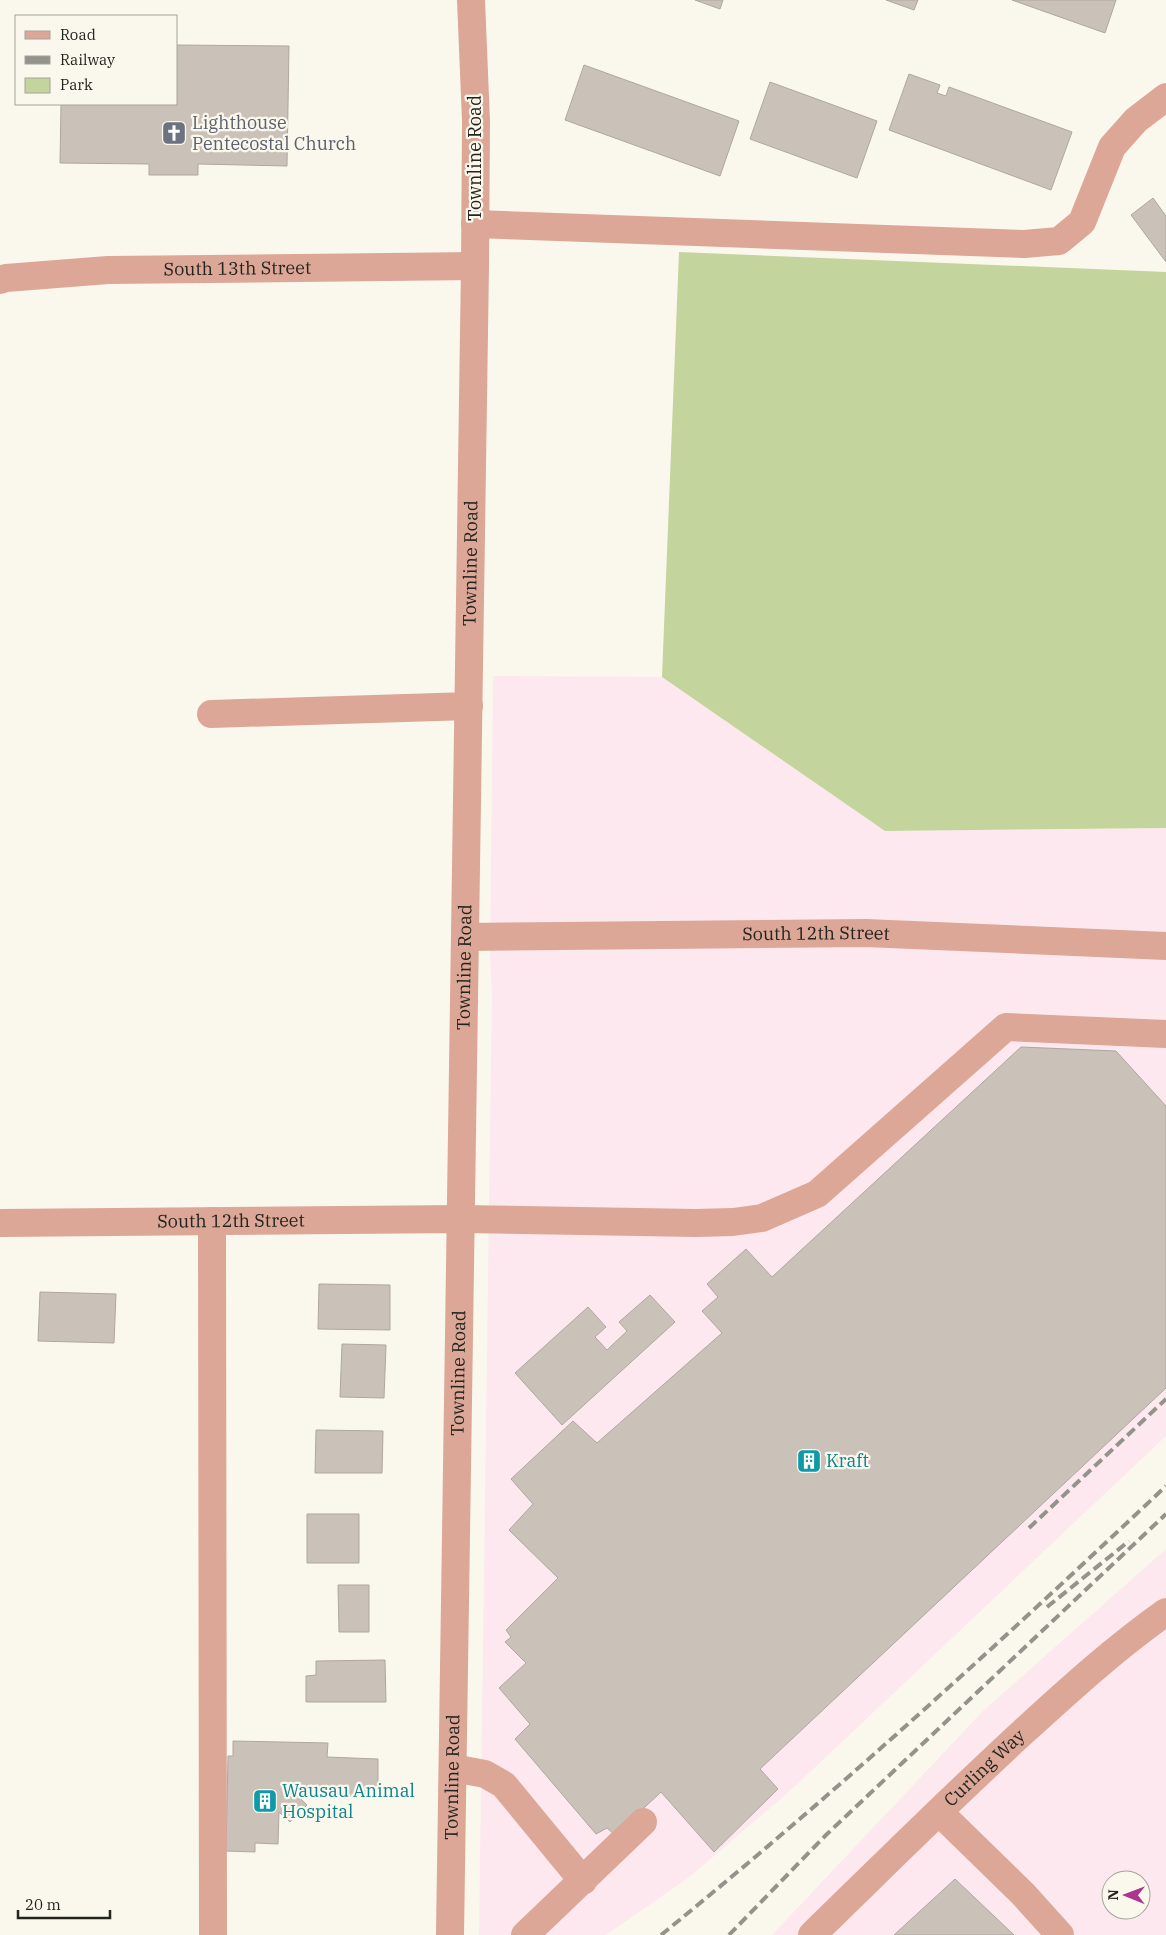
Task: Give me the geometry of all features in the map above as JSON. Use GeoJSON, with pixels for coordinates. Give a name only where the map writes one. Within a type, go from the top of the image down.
{"type":"FeatureCollection","features":[{"type":"Feature","properties":{"kind":"street","name":"Townline Road"},"geometry":{"type":"LineString","coordinates":[[450,1935],[476,224],[476,121],[471,0]]}},
{"type":"Feature","properties":{"kind":"street"},"geometry":{"type":"LineString","coordinates":[[476,224],[1024,244],[1059,241],[1082,222],[1112,146],[1136,120],[1166,97]]}},
{"type":"Feature","properties":{"kind":"street","name":"South 13th Street"},"geometry":{"type":"LineString","coordinates":[[0,280],[108,270],[475,266]]}},
{"type":"Feature","properties":{"kind":"street"},"geometry":{"type":"LineString","coordinates":[[211,714],[469,706]]}},
{"type":"Feature","properties":{"kind":"street","name":"South 12th Street"},"geometry":{"type":"LineString","coordinates":[[466,937],[866,934],[1166,946]]}},
{"type":"Feature","properties":{"kind":"street","name":"South 12th Street"},"geometry":{"type":"LineString","coordinates":[[0,1223],[462,1219],[696,1223],[733,1222],[762,1218],[817,1194],[1006,1027],[1166,1034]]}},
{"type":"Feature","properties":{"kind":"street"},"geometry":{"type":"LineString","coordinates":[[212,1221],[213,1935]]}},
{"type":"Feature","properties":{"kind":"street","name":"Curling Way"},"geometry":{"type":"LineString","coordinates":[[812,1935],[939,1812],[1098,1664],[1166,1612]]}},
{"type":"Feature","properties":{"kind":"street"},"geometry":{"type":"LineString","coordinates":[[453,1768],[485,1774],[504,1784],[583,1880]]}},
{"type":"Feature","properties":{"kind":"street"},"geometry":{"type":"LineString","coordinates":[[939,1812],[1023,1894],[1060,1935]]}},
{"type":"Feature","properties":{"kind":"street"},"geometry":{"type":"LineString","coordinates":[[525,1935],[643,1822]]}},
{"type":"Feature","properties":{"kind":"shaded area"},"geometry":{"type":"Polygon","coordinates":[[[493,676],[662,677],[885,831],[1166,828],[1166,1436],[791,1790],[688,1878],[606,1935],[479,1935],[492,993],[490,956],[493,676]]]}},
{"type":"Feature","properties":{"kind":"shaded area"},"geometry":{"type":"Polygon","coordinates":[[[1166,1549],[1166,1935],[772,1935],[983,1711],[1166,1549]]]}},
{"type":"Feature","properties":{"kind":"green space"},"geometry":{"type":"Polygon","coordinates":[[[679,252],[1166,272],[1166,828],[885,831],[662,677],[679,252]]]}},
{"type":"Feature","properties":{"kind":"building"},"geometry":{"type":"Polygon","coordinates":[[[695,0],[723,0],[720,9],[695,0]]]}},
{"type":"Feature","properties":{"kind":"building"},"geometry":{"type":"Polygon","coordinates":[[[886,0],[918,0],[914,10],[886,0]]]}},
{"type":"Feature","properties":{"kind":"building"},"geometry":{"type":"Polygon","coordinates":[[[1012,0],[1116,0],[1105,33],[1012,0]]]}},
{"type":"Feature","properties":{"kind":"building","name":"Lighthouse Pentecostal Church"},"geometry":{"type":"Polygon","coordinates":[[[178,45],[289,46],[287,166],[198,164],[198,175],[149,175],[149,164],[60,163],[61,105],[178,105],[178,45]]]}},
{"type":"Feature","properties":{"kind":"building"},"geometry":{"type":"Polygon","coordinates":[[[584,65],[739,121],[720,176],[565,120],[584,65]]]}},
{"type":"Feature","properties":{"kind":"building"},"geometry":{"type":"Polygon","coordinates":[[[909,74],[940,85],[937,93],[946,96],[949,87],[1072,132],[1051,190],[889,130],[909,74]]]}},
{"type":"Feature","properties":{"kind":"building"},"geometry":{"type":"Polygon","coordinates":[[[770,82],[877,121],[857,178],[750,139],[770,82]]]}},
{"type":"Feature","properties":{"kind":"building"},"geometry":{"type":"Polygon","coordinates":[[[1153,198],[1166,216],[1166,262],[1131,215],[1153,198]]]}},
{"type":"Feature","properties":{"kind":"building","name":"Kraft"},"geometry":{"type":"Polygon","coordinates":[[[1021,1047],[1116,1051],[1166,1106],[1166,1388],[760,1769],[778,1789],[714,1852],[661,1792],[615,1835],[607,1828],[596,1834],[515,1739],[530,1724],[499,1688],[526,1663],[505,1642],[511,1637],[506,1630],[558,1578],[509,1530],[533,1504],[511,1479],[573,1421],[597,1443],[722,1333],[702,1311],[718,1297],[707,1284],[746,1249],[772,1277],[1021,1047]]]}},
{"type":"Feature","properties":{"kind":"building"},"geometry":{"type":"Polygon","coordinates":[[[319,1284],[390,1285],[390,1330],[318,1329],[319,1284]]]}},
{"type":"Feature","properties":{"kind":"building"},"geometry":{"type":"Polygon","coordinates":[[[40,1292],[116,1294],[114,1343],[38,1341],[40,1292]]]}},
{"type":"Feature","properties":{"kind":"building"},"geometry":{"type":"Polygon","coordinates":[[[650,1295],[675,1322],[562,1425],[515,1373],[588,1307],[606,1327],[595,1337],[607,1350],[627,1331],[619,1322],[650,1295]]]}},
{"type":"Feature","properties":{"kind":"building"},"geometry":{"type":"Polygon","coordinates":[[[342,1344],[386,1345],[384,1398],[340,1397],[342,1344]]]}},
{"type":"Feature","properties":{"kind":"building"},"geometry":{"type":"Polygon","coordinates":[[[316,1430],[383,1431],[382,1473],[315,1473],[316,1430]]]}},
{"type":"Feature","properties":{"kind":"building"},"geometry":{"type":"Polygon","coordinates":[[[307,1514],[359,1514],[359,1563],[307,1563],[307,1514]]]}},
{"type":"Feature","properties":{"kind":"building"},"geometry":{"type":"Polygon","coordinates":[[[338,1585],[369,1585],[369,1632],[339,1632],[338,1585]]]}},
{"type":"Feature","properties":{"kind":"building"},"geometry":{"type":"Polygon","coordinates":[[[385,1660],[386,1702],[306,1702],[306,1676],[316,1675],[316,1661],[385,1660]]]}},
{"type":"Feature","properties":{"kind":"building","name":"Wausau Animal Hospital"},"geometry":{"type":"Polygon","coordinates":[[[233,1741],[328,1743],[327,1757],[378,1759],[378,1796],[298,1796],[307,1805],[290,1822],[279,1812],[278,1844],[255,1843],[255,1852],[226,1851],[228,1756],[233,1756],[233,1741]]]}},
{"type":"Feature","properties":{"kind":"building"},"geometry":{"type":"Polygon","coordinates":[[[955,1879],[1014,1935],[894,1935],[955,1879]]]}},
{"type":"Feature","properties":{"kind":"railway"},"geometry":{"type":"LineString","coordinates":[[1029,1528],[1166,1399]]}},
{"type":"Feature","properties":{"kind":"railway"},"geometry":{"type":"LineString","coordinates":[[661,1935],[791,1827],[918,1715],[1043,1602],[1166,1486]]}},
{"type":"Feature","properties":{"kind":"railway"},"geometry":{"type":"LineString","coordinates":[[729,1935],[826,1835],[1166,1514]]}},
{"type":"Feature","properties":{"kind":"railway"},"geometry":{"type":"LineString","coordinates":[[1047,1607],[1129,1541]]}},
{"type":"Feature","properties":{"kind":"place","name":"Lighthouse Pentecostal Church"},"geometry":{"type":"Point","coordinates":[174,133]}},
{"type":"Feature","properties":{"kind":"place","name":"Kraft"},"geometry":{"type":"Point","coordinates":[809,1461]}},
{"type":"Feature","properties":{"kind":"place","name":"Wausau Animal Hospital"},"geometry":{"type":"Point","coordinates":[265,1801]}}]}
